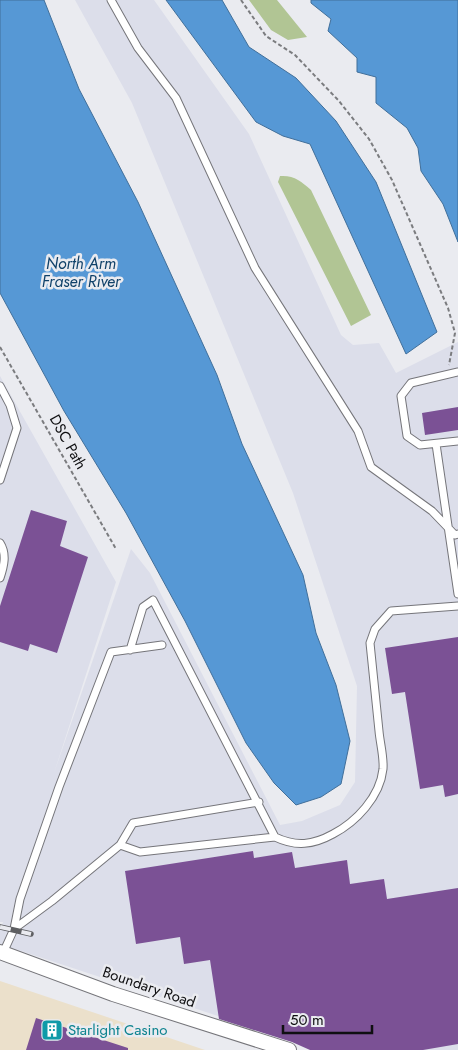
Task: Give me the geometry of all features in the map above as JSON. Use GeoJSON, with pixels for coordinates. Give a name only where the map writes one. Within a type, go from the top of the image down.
{"type":"FeatureCollection","features":[{"type":"Feature","properties":{"kind":"street","name":"Boundary Road"},"geometry":{"type":"LineString","coordinates":[[1,955],[113,994],[288,1050]]}},
{"type":"Feature","properties":{"kind":"lane"},"geometry":{"type":"LineString","coordinates":[[111,0],[138,48],[176,98],[255,268],[358,431],[370,467],[432,511],[455,535],[458,534]]}},
{"type":"Feature","properties":{"kind":"lane"},"geometry":{"type":"LineString","coordinates":[[458,372],[410,383],[401,396],[407,436],[420,445],[458,441]]}},
{"type":"Feature","properties":{"kind":"lane"},"geometry":{"type":"LineString","coordinates":[[0,386],[10,405],[17,428],[0,480]]}},
{"type":"Feature","properties":{"kind":"lane"},"geometry":{"type":"LineString","coordinates":[[436,444],[446,526],[458,594]]}},
{"type":"Feature","properties":{"kind":"lane"},"geometry":{"type":"LineString","coordinates":[[0,578],[4,567],[1,548]]}},
{"type":"Feature","properties":{"kind":"lane"},"geometry":{"type":"LineString","coordinates":[[130,650],[143,607],[152,600],[275,837]]}},
{"type":"Feature","properties":{"kind":"lane"},"geometry":{"type":"LineString","coordinates":[[120,845],[140,852],[275,837],[290,844],[324,839],[345,828],[364,810],[376,791],[383,770],[370,643],[375,629],[391,611],[458,606]]}},
{"type":"Feature","properties":{"kind":"lane"},"geometry":{"type":"LineString","coordinates":[[1,955],[14,929],[20,899],[59,787],[111,652],[162,646]]}},
{"type":"Feature","properties":{"kind":"lane"},"geometry":{"type":"LineString","coordinates":[[14,929],[52,901],[120,845],[133,823],[258,802]]}},
{"type":"Feature","properties":{"kind":"path"},"geometry":{"type":"LineString","coordinates":[[241,0],[266,36],[295,55],[339,101],[369,139],[392,180],[448,308],[455,333],[447,375]]}},
{"type":"Feature","properties":{"kind":"path","name":"DSC Path"},"geometry":{"type":"LineString","coordinates":[[0,347],[116,549]]}},
{"type":"Feature","properties":{"kind":"shaded area"},"geometry":{"type":"Polygon","coordinates":[[[75,0],[154,0],[249,134],[341,335],[353,345],[379,343],[396,373],[458,342],[458,1050],[321,1050],[0,944],[0,931],[3,922],[0,922],[0,376],[116,582],[54,773],[131,549],[150,573],[280,825],[302,821],[340,805],[355,782],[357,686],[293,493],[132,103],[75,0]]]}},
{"type":"Feature","properties":{"kind":"shaded area"},"geometry":{"type":"Polygon","coordinates":[[[0,981],[205,1050],[0,1050],[0,981]]]}},
{"type":"Feature","properties":{"kind":"green space"},"geometry":{"type":"Polygon","coordinates":[[[249,0],[277,0],[307,37],[288,40],[271,30],[249,0]]]}},
{"type":"Feature","properties":{"kind":"green space"},"geometry":{"type":"Polygon","coordinates":[[[280,176],[297,179],[311,190],[371,315],[351,326],[278,182],[280,176]]]}},
{"type":"Feature","properties":{"kind":"water","name":"North Arm Fraser River"},"geometry":{"type":"Polygon","coordinates":[[[0,0],[44,0],[79,89],[138,202],[217,375],[242,444],[303,575],[316,633],[336,685],[350,741],[341,784],[321,797],[296,805],[274,783],[246,743],[185,621],[126,513],[64,411],[0,293],[0,0]]]}},
{"type":"Feature","properties":{"kind":"water"},"geometry":{"type":"Polygon","coordinates":[[[166,0],[222,0],[249,47],[296,78],[336,121],[376,182],[437,332],[406,354],[310,144],[283,136],[256,122],[166,0]]]}},
{"type":"Feature","properties":{"kind":"water"},"geometry":{"type":"Polygon","coordinates":[[[311,0],[458,0],[458,242],[443,204],[421,171],[418,148],[407,128],[376,103],[376,77],[357,72],[357,58],[328,31],[331,19],[311,3],[311,0]]]}},
{"type":"Feature","properties":{"kind":"building"},"geometry":{"type":"Polygon","coordinates":[[[458,407],[458,430],[425,435],[422,413],[458,407]]]}},
{"type":"Feature","properties":{"kind":"building"},"geometry":{"type":"Polygon","coordinates":[[[31,510],[67,521],[60,546],[88,557],[57,653],[30,644],[28,651],[0,642],[0,606],[31,510]]]}},
{"type":"Feature","properties":{"kind":"building"},"geometry":{"type":"Polygon","coordinates":[[[458,637],[458,794],[445,797],[443,785],[420,789],[405,692],[392,694],[385,648],[458,637]]]}},
{"type":"Feature","properties":{"kind":"building"},"geometry":{"type":"Polygon","coordinates":[[[253,851],[254,858],[292,852],[295,868],[347,860],[350,884],[384,879],[387,899],[458,888],[458,1044],[423,1050],[310,1050],[292,1042],[219,1019],[210,960],[184,964],[180,937],[136,944],[125,871],[253,851]]]}},
{"type":"Feature","properties":{"kind":"building","name":"Starlight Casino"},"geometry":{"type":"Polygon","coordinates":[[[36,1018],[128,1048],[128,1050],[26,1050],[36,1018]]]}},
{"type":"Feature","properties":{"kind":"railway"},"geometry":{"type":"LineString","coordinates":[[0,927],[31,934]]}},
{"type":"Feature","properties":{"kind":"place","name":"Starlight Casino"},"geometry":{"type":"Point","coordinates":[52,1030]}}]}
